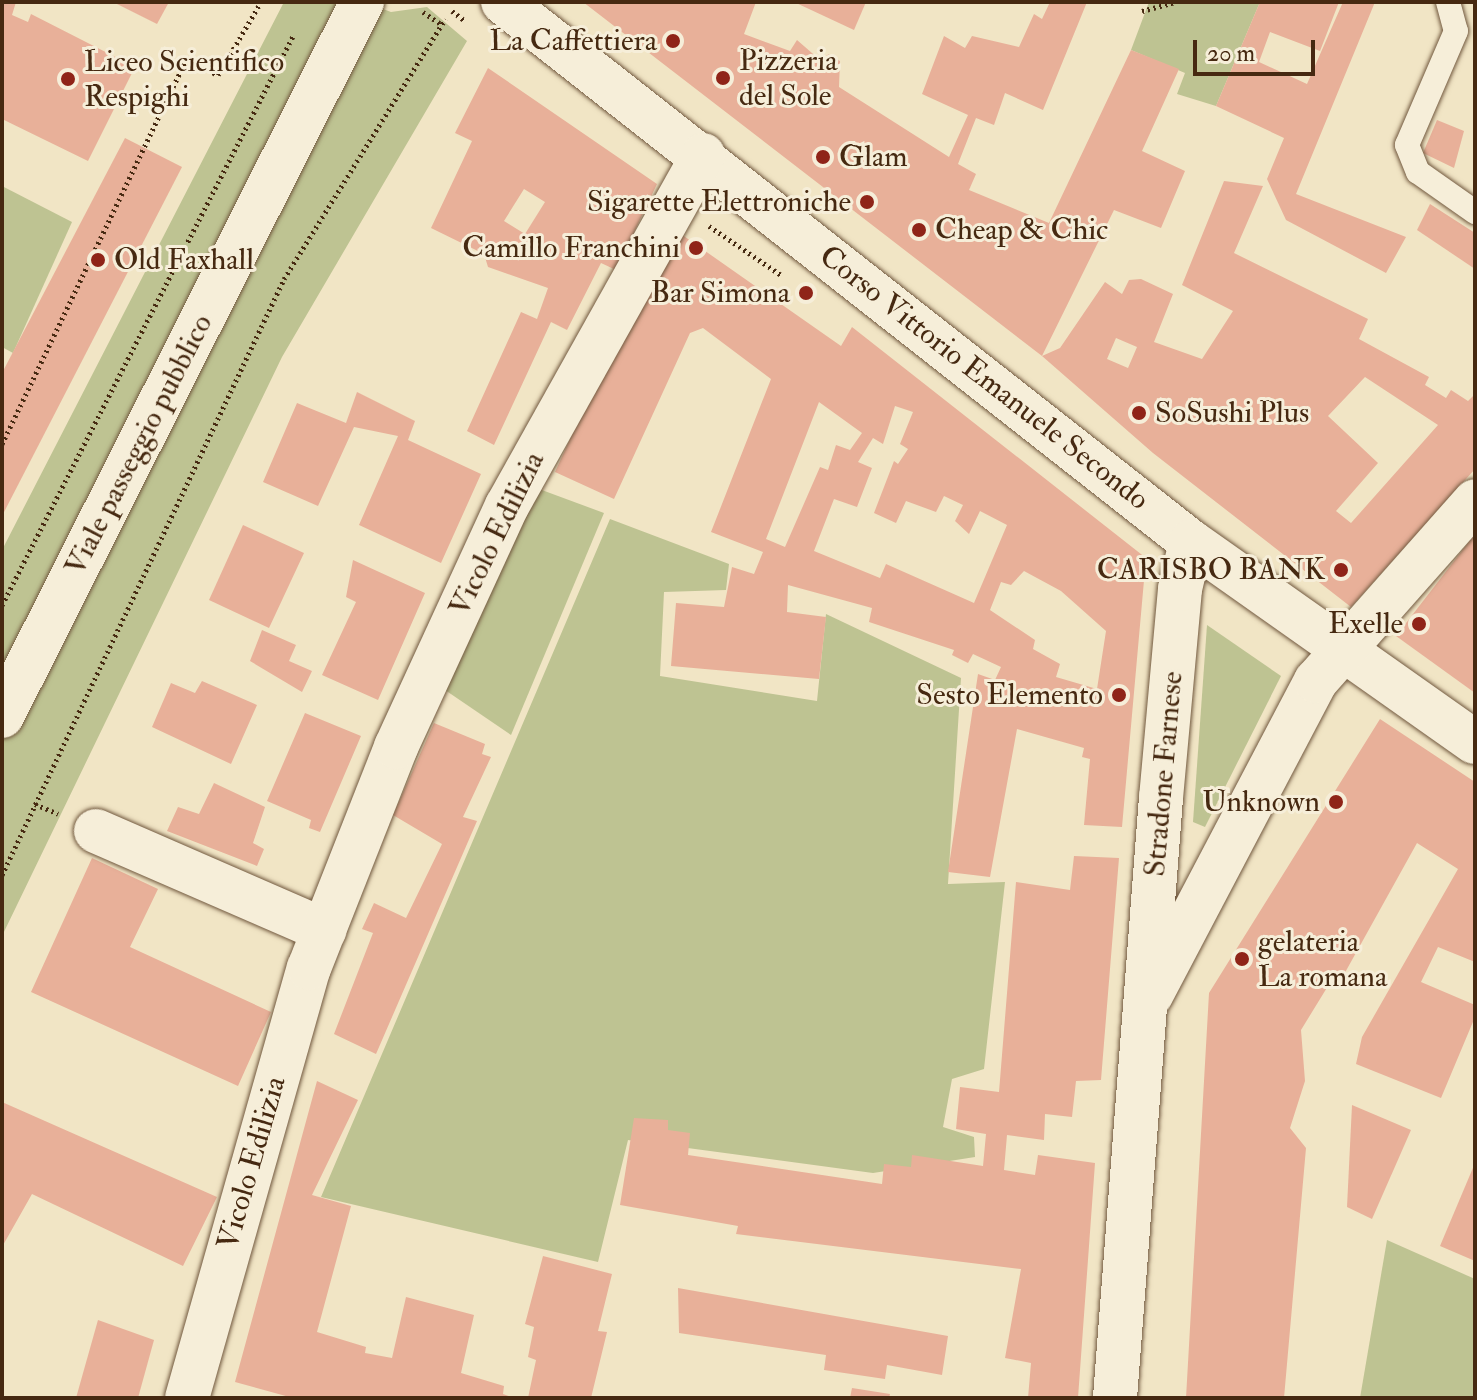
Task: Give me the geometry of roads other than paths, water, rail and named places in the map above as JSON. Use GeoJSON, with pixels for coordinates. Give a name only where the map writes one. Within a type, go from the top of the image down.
{"type":"FeatureCollection","features":[{"type":"Feature","properties":{"kind":"street","name":"Viale passeggio pubblico"},"geometry":{"type":"LineString","coordinates":[[2,716],[362,2]]}},
{"type":"Feature","properties":{"kind":"street","name":"Corso Vittorio Emanuele Secondo"},"geometry":{"type":"LineString","coordinates":[[489,16],[1341,653],[1475,742]]}},
{"type":"Feature","properties":{"kind":"street","name":"Vicolo Edilizia"},"geometry":{"type":"LineString","coordinates":[[187,1398],[324,930],[396,747],[507,506],[693,170]]}},
{"type":"Feature","properties":{"kind":"street","name":"Stradone Farnese"},"geometry":{"type":"LineString","coordinates":[[1144,1008],[1316,681],[1475,501]]}},
{"type":"Feature","properties":{"kind":"street","name":"Stradone Farnese"},"geometry":{"type":"LineString","coordinates":[[1115,1398],[1161,798],[1180,589],[1191,542]]}},
{"type":"Feature","properties":{"kind":"street"},"geometry":{"type":"LineString","coordinates":[[1161,798],[1173,846],[1190,863],[1208,864],[1226,854]]}},
{"type":"Feature","properties":{"kind":"street"},"geometry":{"type":"LineString","coordinates":[[96,831],[324,930]]}},
{"type":"Feature","properties":{"kind":"lane"},"geometry":{"type":"LineString","coordinates":[[1448,2],[1456,31],[1407,145],[1418,172],[1475,212]]}},
{"type":"Feature","properties":{"kind":"place","name":"La Caffettiera"},"geometry":{"type":"Point","coordinates":[673,41]}},
{"type":"Feature","properties":{"kind":"place","name":"Pizzeria del Sole"},"geometry":{"type":"Point","coordinates":[723,78]}},
{"type":"Feature","properties":{"kind":"place","name":"Liceo Scientifico Respighi"},"geometry":{"type":"Point","coordinates":[68,79]}},
{"type":"Feature","properties":{"kind":"place","name":"Glam"},"geometry":{"type":"Point","coordinates":[823,157]}},
{"type":"Feature","properties":{"kind":"place","name":"Sigarette Elettroniche"},"geometry":{"type":"Point","coordinates":[867,202]}},
{"type":"Feature","properties":{"kind":"place","name":"Cheap & Chic"},"geometry":{"type":"Point","coordinates":[919,230]}},
{"type":"Feature","properties":{"kind":"place","name":"Camillo Franchini"},"geometry":{"type":"Point","coordinates":[696,248]}},
{"type":"Feature","properties":{"kind":"place","name":"Old Faxhall"},"geometry":{"type":"Point","coordinates":[98,260]}},
{"type":"Feature","properties":{"kind":"place","name":"Bar Simona"},"geometry":{"type":"Point","coordinates":[806,293]}},
{"type":"Feature","properties":{"kind":"place","name":"SoSushi Plus"},"geometry":{"type":"Point","coordinates":[1139,413]}},
{"type":"Feature","properties":{"kind":"place","name":"CARISBO BANK"},"geometry":{"type":"Point","coordinates":[1341,570]}},
{"type":"Feature","properties":{"kind":"place","name":"Exelle"},"geometry":{"type":"Point","coordinates":[1419,624]}},
{"type":"Feature","properties":{"kind":"place","name":"Sesto Elemento"},"geometry":{"type":"Point","coordinates":[1119,695]}},
{"type":"Feature","properties":{"kind":"place","name":"Unknown"},"geometry":{"type":"Point","coordinates":[1336,802]}},
{"type":"Feature","properties":{"kind":"place","name":"gelateria La romana"},"geometry":{"type":"Point","coordinates":[1242,959]}}]}
